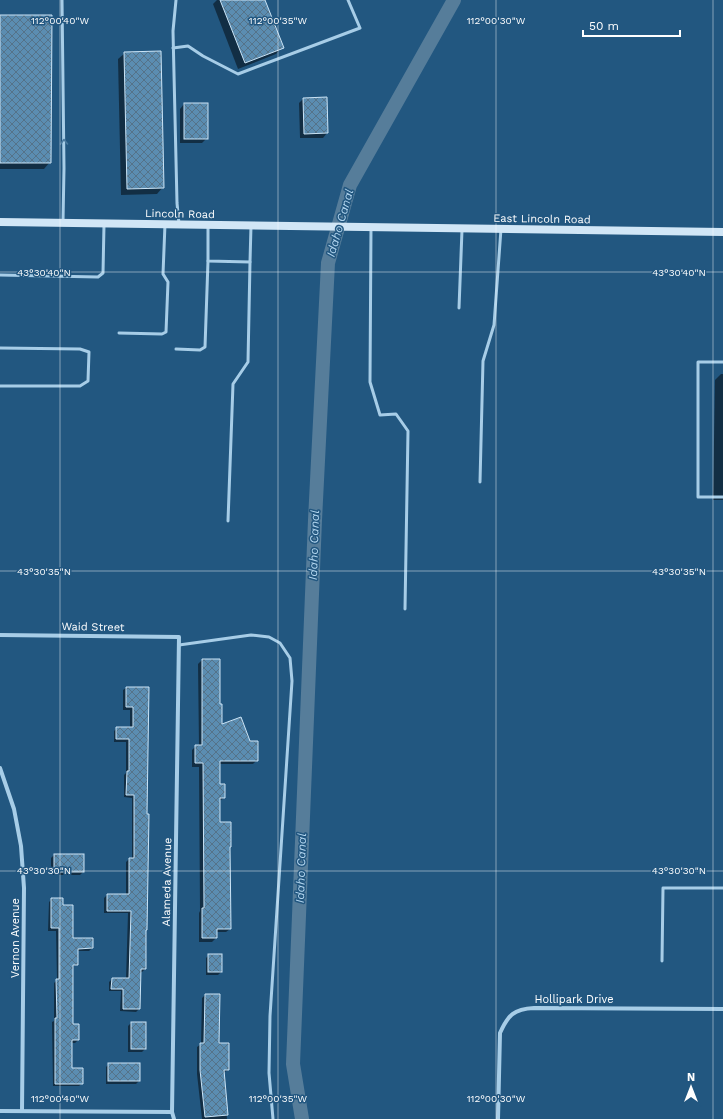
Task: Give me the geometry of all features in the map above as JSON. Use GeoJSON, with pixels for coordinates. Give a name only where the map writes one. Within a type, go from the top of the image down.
{"type":"FeatureCollection","features":[{"type":"Feature","properties":{"kind":"main road","name":"Lincoln Road"},"geometry":{"type":"LineString","coordinates":[[0,222],[360,228]]}},
{"type":"Feature","properties":{"kind":"main road","name":"East Lincoln Road"},"geometry":{"type":"LineString","coordinates":[[360,228],[723,232]]}},
{"type":"Feature","properties":{"kind":"street","name":"Waid Street"},"geometry":{"type":"LineString","coordinates":[[0,635],[179,637],[179,645]]}},
{"type":"Feature","properties":{"kind":"street","name":"Alameda Avenue"},"geometry":{"type":"LineString","coordinates":[[174,1119],[172,1112],[179,645]]}},
{"type":"Feature","properties":{"kind":"street","name":"Vernon Avenue"},"geometry":{"type":"LineString","coordinates":[[0,768],[14,809],[21,846],[24,881],[22,1111]]}},
{"type":"Feature","properties":{"kind":"street","name":"Hollipark Drive"},"geometry":{"type":"LineString","coordinates":[[498,1119],[500,1033],[505,1021],[512,1013],[524,1008],[723,1009]]}},
{"type":"Feature","properties":{"kind":"street"},"geometry":{"type":"LineString","coordinates":[[0,1111],[172,1112]]}},
{"type":"Feature","properties":{"kind":"lane"},"geometry":{"type":"LineString","coordinates":[[62,0],[63,223]]}},
{"type":"Feature","properties":{"kind":"lane"},"geometry":{"type":"LineString","coordinates":[[176,0],[173,48],[177,203],[179,225]]}},
{"type":"Feature","properties":{"kind":"lane"},"geometry":{"type":"LineString","coordinates":[[173,48],[188,46],[203,56],[238,74],[360,28],[348,0]]}},
{"type":"Feature","properties":{"kind":"lane"},"geometry":{"type":"LineString","coordinates":[[0,275],[98,277],[103,273],[104,223]]}},
{"type":"Feature","properties":{"kind":"lane"},"geometry":{"type":"LineString","coordinates":[[119,333],[162,334],[166,332],[168,282],[163,274],[165,224]]}},
{"type":"Feature","properties":{"kind":"lane"},"geometry":{"type":"LineString","coordinates":[[176,349],[200,350],[205,347],[208,225]]}},
{"type":"Feature","properties":{"kind":"lane"},"geometry":{"type":"LineString","coordinates":[[228,521],[233,384],[248,362],[251,226]]}},
{"type":"Feature","properties":{"kind":"lane"},"geometry":{"type":"LineString","coordinates":[[371,228],[370,382],[380,415],[396,414],[408,431],[405,609]]}},
{"type":"Feature","properties":{"kind":"lane"},"geometry":{"type":"LineString","coordinates":[[459,308],[462,229]]}},
{"type":"Feature","properties":{"kind":"lane"},"geometry":{"type":"LineString","coordinates":[[480,482],[483,362],[494,325],[501,229]]}},
{"type":"Feature","properties":{"kind":"lane"},"geometry":{"type":"LineString","coordinates":[[208,261],[250,262]]}},
{"type":"Feature","properties":{"kind":"lane"},"geometry":{"type":"LineString","coordinates":[[0,348],[80,349],[89,352],[88,381],[80,386],[0,386]]}},
{"type":"Feature","properties":{"kind":"lane"},"geometry":{"type":"LineString","coordinates":[[723,362],[698,362],[698,497],[723,497]]}},
{"type":"Feature","properties":{"kind":"lane"},"geometry":{"type":"LineString","coordinates":[[179,645],[251,636],[269,637],[280,643],[290,658],[292,681],[270,1016],[269,1073],[273,1119]]}},
{"type":"Feature","properties":{"kind":"lane"},"geometry":{"type":"LineString","coordinates":[[662,960],[663,888],[723,888]]}},
{"type":"Feature","properties":{"kind":"building"},"geometry":{"type":"Polygon","coordinates":[[[220,0],[265,0],[284,48],[245,63],[220,0]]]}},
{"type":"Feature","properties":{"kind":"building"},"geometry":{"type":"Polygon","coordinates":[[[0,15],[52,15],[51,163],[0,163],[0,15]]]}},
{"type":"Feature","properties":{"kind":"building"},"geometry":{"type":"Polygon","coordinates":[[[161,51],[164,188],[127,189],[124,52],[161,51]]]}},
{"type":"Feature","properties":{"kind":"building"},"geometry":{"type":"Polygon","coordinates":[[[327,97],[328,133],[304,134],[303,98],[327,97]]]}},
{"type":"Feature","properties":{"kind":"building"},"geometry":{"type":"Polygon","coordinates":[[[184,103],[208,103],[208,139],[184,139],[184,103]]]}},
{"type":"Feature","properties":{"kind":"building"},"geometry":{"type":"Polygon","coordinates":[[[202,659],[220,659],[220,704],[222,704],[222,724],[241,717],[250,741],[258,741],[258,761],[220,761],[220,784],[225,784],[225,798],[220,798],[220,822],[231,822],[231,929],[217,929],[217,938],[202,938],[202,908],[204,908],[203,763],[195,763],[195,745],[202,745],[202,659]]]}},
{"type":"Feature","properties":{"kind":"building"},"geometry":{"type":"Polygon","coordinates":[[[126,687],[149,687],[147,814],[149,814],[146,969],[141,969],[140,1009],[123,1009],[123,989],[111,989],[112,978],[129,978],[131,911],[107,911],[107,894],[129,894],[129,858],[134,858],[134,795],[126,795],[127,771],[129,771],[129,739],[116,739],[116,727],[133,727],[133,707],[126,707],[126,687]]]}},
{"type":"Feature","properties":{"kind":"building"},"geometry":{"type":"Polygon","coordinates":[[[54,854],[84,854],[84,872],[54,872],[54,854]]]}},
{"type":"Feature","properties":{"kind":"building"},"geometry":{"type":"Polygon","coordinates":[[[51,898],[63,898],[63,905],[73,905],[73,938],[93,938],[93,948],[78,949],[78,965],[73,965],[73,1024],[79,1024],[79,1040],[72,1040],[72,1068],[83,1068],[83,1084],[55,1084],[55,1018],[57,1018],[56,979],[59,979],[59,928],[51,928],[51,898]]]}},
{"type":"Feature","properties":{"kind":"building"},"geometry":{"type":"Polygon","coordinates":[[[208,954],[222,954],[222,972],[208,972],[208,954]]]}},
{"type":"Feature","properties":{"kind":"building"},"geometry":{"type":"Polygon","coordinates":[[[205,994],[220,994],[219,1043],[229,1043],[229,1070],[224,1070],[228,1115],[205,1117],[200,1070],[200,1043],[204,1043],[205,994]]]}},
{"type":"Feature","properties":{"kind":"building"},"geometry":{"type":"Polygon","coordinates":[[[131,1022],[146,1022],[146,1049],[131,1049],[131,1022]]]}},
{"type":"Feature","properties":{"kind":"building"},"geometry":{"type":"Polygon","coordinates":[[[108,1063],[140,1063],[140,1081],[108,1081],[108,1063]]]}},
{"type":"Feature","properties":{"kind":"waterway","name":"Idaho Canal"},"geometry":{"type":"LineString","coordinates":[[302,1119],[293,1064],[315,520],[328,263],[350,185],[454,0]]}}]}
